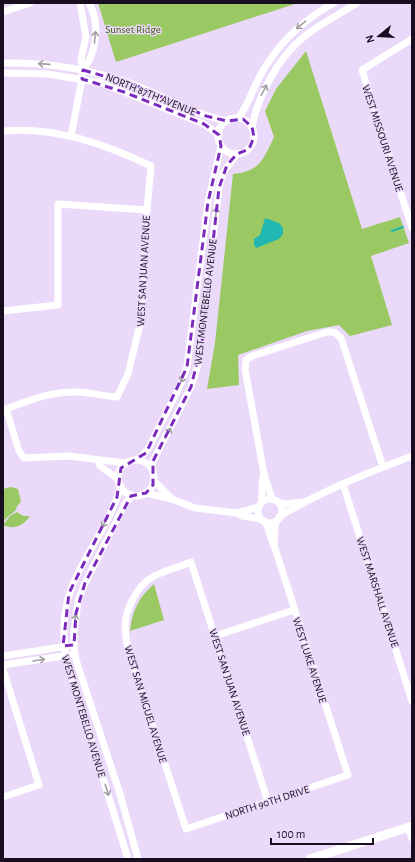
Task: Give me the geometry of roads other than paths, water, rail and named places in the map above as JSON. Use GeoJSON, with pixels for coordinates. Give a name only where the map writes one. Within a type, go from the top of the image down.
{"type":"FeatureCollection","features":[{"type":"Feature","properties":{"kind":"main road"},"geometry":{"type":"LineString","coordinates":[[310,859],[410,826]]}},
{"type":"Feature","properties":{"kind":"street"},"geometry":{"type":"LineString","coordinates":[[3,12],[30,3]]}},
{"type":"Feature","properties":{"kind":"street"},"geometry":{"type":"LineString","coordinates":[[3,131],[54,133],[71,136],[82,79],[83,70],[81,59],[86,37],[80,3]]}},
{"type":"Feature","properties":{"kind":"street"},"geometry":{"type":"LineString","coordinates":[[83,70],[90,62],[95,41],[94,19],[89,3]]}},
{"type":"Feature","properties":{"kind":"street"},"geometry":{"type":"LineString","coordinates":[[238,118],[248,104],[252,92],[266,64],[278,48],[308,19],[334,3]]}},
{"type":"Feature","properties":{"kind":"street"},"geometry":{"type":"LineString","coordinates":[[252,127],[238,118],[227,121],[223,124],[218,135],[221,146],[228,152],[237,154],[245,152],[252,146],[254,137],[252,127],[256,107],[264,90],[288,53],[304,36],[357,3]]}},
{"type":"Feature","properties":{"kind":"street"},"geometry":{"type":"LineString","coordinates":[[84,21],[94,19]]}},
{"type":"Feature","properties":{"kind":"street","name":"WEST MISSOURI AVENUE"},"geometry":{"type":"LineString","coordinates":[[412,39],[362,70],[412,228]]}},
{"type":"Feature","properties":{"kind":"street","name":"NORTH 87TH AVENUE"},"geometry":{"type":"LineString","coordinates":[[3,63],[56,64],[118,79],[206,116],[227,121]]}},
{"type":"Feature","properties":{"kind":"street","name":"NORTH 87TH AVENUE"},"geometry":{"type":"LineString","coordinates":[[3,73],[48,74],[102,83],[204,124],[218,135]]}},
{"type":"Feature","properties":{"kind":"street","name":"WEST SAN JUAN AVENUE"},"geometry":{"type":"LineString","coordinates":[[5,409],[41,397],[60,393],[76,392],[117,396],[128,374],[142,320],[146,210],[151,166],[121,152],[71,136]]}},
{"type":"Feature","properties":{"kind":"street","name":"WEST MONTEBELLO AVENUE"},"geometry":{"type":"LineString","coordinates":[[138,460],[148,449],[180,386],[187,367],[208,202],[221,146]]}},
{"type":"Feature","properties":{"kind":"street","name":"WEST MONTEBELLO AVENUE"},"geometry":{"type":"LineString","coordinates":[[152,469],[155,458],[191,387],[198,365],[219,188],[223,173],[237,154]]}},
{"type":"Feature","properties":{"kind":"street"},"geometry":{"type":"LineString","coordinates":[[3,312],[58,305],[58,204],[146,210]]}},
{"type":"Feature","properties":{"kind":"street"},"geometry":{"type":"LineString","coordinates":[[279,518],[281,509],[275,501],[264,474],[245,368],[246,360],[252,356],[327,332],[334,332],[341,338],[383,467]]}},
{"type":"Feature","properties":{"kind":"street"},"geometry":{"type":"LineString","coordinates":[[5,409],[19,451],[24,458],[69,456],[98,461],[126,463],[138,460],[143,461],[152,469],[154,481],[172,499]]}},
{"type":"Feature","properties":{"kind":"street"},"geometry":{"type":"LineString","coordinates":[[146,493],[172,499],[195,508],[237,513],[242,516],[271,522],[303,502],[412,456]]}},
{"type":"Feature","properties":{"kind":"street"},"geometry":{"type":"LineString","coordinates":[[98,461],[100,466],[118,479],[125,492],[132,495],[141,495],[146,493],[154,481]]}},
{"type":"Feature","properties":{"kind":"street"},"geometry":{"type":"LineString","coordinates":[[118,479],[121,468],[126,463]]}},
{"type":"Feature","properties":{"kind":"street"},"geometry":{"type":"LineString","coordinates":[[262,520],[258,511],[264,474]]}},
{"type":"Feature","properties":{"kind":"street","name":"WEST MARSHALL AVENUE"},"geometry":{"type":"LineString","coordinates":[[343,484],[412,701]]}},
{"type":"Feature","properties":{"kind":"street","name":"WEST MONTEBELLO AVENUE"},"geometry":{"type":"LineString","coordinates":[[121,486],[112,510],[75,577],[69,593],[65,611],[63,646],[128,859]]}},
{"type":"Feature","properties":{"kind":"street","name":"WEST MONTEBELLO AVENUE"},"geometry":{"type":"LineString","coordinates":[[132,495],[125,504],[85,583],[76,613],[74,645],[75,654],[138,859]]}},
{"type":"Feature","properties":{"kind":"street"},"geometry":{"type":"LineString","coordinates":[[237,513],[260,504],[275,501],[285,504],[303,502]]}},
{"type":"Feature","properties":{"kind":"street","name":"WEST LUKE AVENUE"},"geometry":{"type":"LineString","coordinates":[[274,545],[275,524],[279,518]]}},
{"type":"Feature","properties":{"kind":"street","name":"WEST LUKE AVENUE"},"geometry":{"type":"LineString","coordinates":[[262,520],[267,525],[270,539],[274,545],[348,775]]}},
{"type":"Feature","properties":{"kind":"street","name":"WEST SAN JUAN AVENUE"},"geometry":{"type":"LineString","coordinates":[[191,562],[268,802]]}},
{"type":"Feature","properties":{"kind":"street","name":"WEST SAN MIGUEL AVENUE"},"geometry":{"type":"LineString","coordinates":[[186,830],[128,649],[125,634],[126,618],[140,590],[147,581],[158,574],[191,562]]}},
{"type":"Feature","properties":{"kind":"street"},"geometry":{"type":"LineString","coordinates":[[215,636],[294,610]]}},
{"type":"Feature","properties":{"kind":"street"},"geometry":{"type":"LineString","coordinates":[[3,656],[74,645]]}},
{"type":"Feature","properties":{"kind":"street"},"geometry":{"type":"LineString","coordinates":[[3,665],[75,654]]}},
{"type":"Feature","properties":{"kind":"street"},"geometry":{"type":"LineString","coordinates":[[3,669],[39,785],[3,797]]}},
{"type":"Feature","properties":{"kind":"street","name":"NORTH 90TH DRIVE"},"geometry":{"type":"LineString","coordinates":[[186,830],[348,775]]}},
{"type":"Feature","properties":{"kind":"street"},"geometry":{"type":"LineString","coordinates":[[410,826],[412,838]]}},
{"type":"Feature","properties":{"kind":"waterway"},"geometry":{"type":"LineString","coordinates":[[392,231],[403,227]]}},
{"type":"Feature","properties":{"kind":"park label","name":"Sunset Ridge"},"geometry":{"type":"Point","coordinates":[133,29]}}]}
